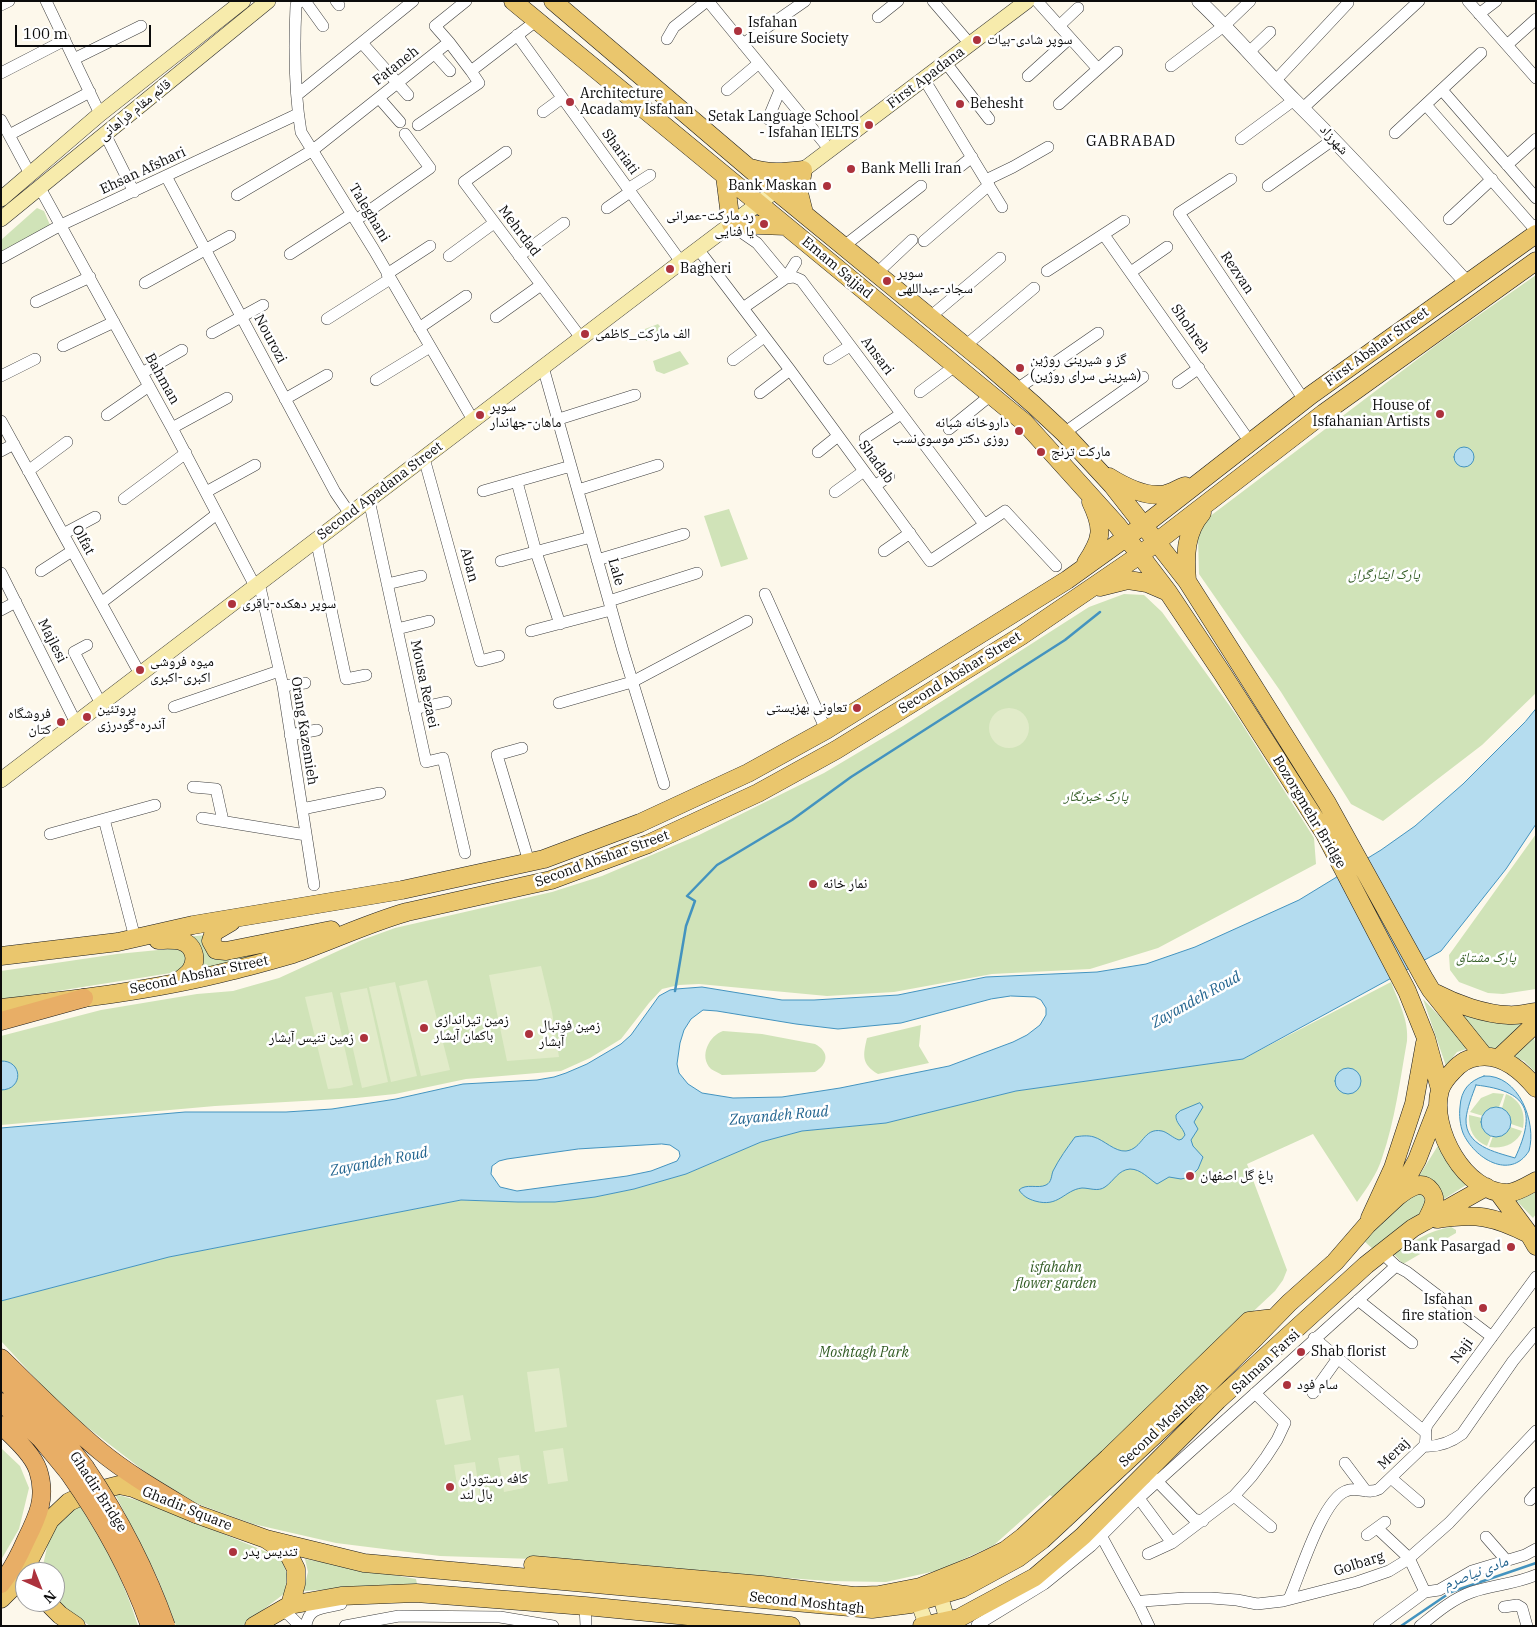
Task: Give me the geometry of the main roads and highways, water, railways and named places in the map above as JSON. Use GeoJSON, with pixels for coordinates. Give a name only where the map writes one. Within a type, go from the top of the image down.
{"type":"FeatureCollection","features":[{"type":"Feature","properties":{"kind":"highway"},"geometry":{"type":"LineString","coordinates":[[1,1021],[84,998]]}},
{"type":"Feature","properties":{"kind":"highway"},"geometry":{"type":"LineString","coordinates":[[1,1358],[54,1411],[100,1451],[128,1472],[196,1514]]}},
{"type":"Feature","properties":{"kind":"highway","name":"Ghadir Bridge"},"geometry":{"type":"LineString","coordinates":[[1,1378],[61,1436],[77,1470],[87,1499],[124,1562],[150,1626]]}},
{"type":"Feature","properties":{"kind":"highway","name":"Ghadir Bridge"},"geometry":{"type":"LineString","coordinates":[[1,1402],[102,1493],[137,1555],[166,1626]]}},
{"type":"Feature","properties":{"kind":"highway"},"geometry":{"type":"LineString","coordinates":[[1,1425],[24,1448],[38,1468],[42,1488],[39,1513],[14,1567],[1,1584]]}},
{"type":"Feature","properties":{"kind":"main road","name":"قائم مقام فراهانی"},"geometry":{"type":"LineString","coordinates":[[1,219],[268,1]]}},
{"type":"Feature","properties":{"kind":"main road","name":"Emam Sajjad"},"geometry":{"type":"LineString","coordinates":[[513,1],[1025,423],[1141,554]]}},
{"type":"Feature","properties":{"kind":"main road","name":"First Apadana"},"geometry":{"type":"LineString","coordinates":[[759,204],[1027,1]]}},
{"type":"Feature","properties":{"kind":"main road","name":"قائم مقام فراهانی"},"geometry":{"type":"LineString","coordinates":[[1,199],[100,114],[243,2]]}},
{"type":"Feature","properties":{"kind":"main road","name":"Emam Sajjad"},"geometry":{"type":"LineString","coordinates":[[555,2],[776,191],[1017,390],[1064,433],[1112,485],[1157,542]]}},
{"type":"Feature","properties":{"kind":"main road"},"geometry":{"type":"LineString","coordinates":[[642,108],[656,89]]}},
{"type":"Feature","properties":{"kind":"main road"},"geometry":{"type":"LineString","coordinates":[[749,167],[760,171],[777,173],[803,170],[799,193],[804,214]]}},
{"type":"Feature","properties":{"kind":"main road"},"geometry":{"type":"LineString","coordinates":[[30,174],[40,188]]}},
{"type":"Feature","properties":{"kind":"main road"},"geometry":{"type":"LineString","coordinates":[[725,176],[731,224],[786,226]]}},
{"type":"Feature","properties":{"kind":"main road","name":"Second Apadana Street"},"geometry":{"type":"LineString","coordinates":[[1,780],[759,204]]}},
{"type":"Feature","properties":{"kind":"main road","name":"First Abshar Street"},"geometry":{"type":"LineString","coordinates":[[1127,537],[1304,400],[1467,283],[1534,231]]}},
{"type":"Feature","properties":{"kind":"main road","name":"First Abshar Street"},"geometry":{"type":"LineString","coordinates":[[1141,554],[1332,407],[1536,261]]}},
{"type":"Feature","properties":{"kind":"main road"},"geometry":{"type":"LineString","coordinates":[[1274,424],[1288,442]]}},
{"type":"Feature","properties":{"kind":"main road"},"geometry":{"type":"LineString","coordinates":[[1099,471],[1123,486],[1146,493],[1166,494],[1206,476]]}},
{"type":"Feature","properties":{"kind":"main road"},"geometry":{"type":"LineString","coordinates":[[1080,572],[1096,548],[1101,529],[1097,515],[1084,488]]}},
{"type":"Feature","properties":{"kind":"main road"},"geometry":{"type":"LineString","coordinates":[[1187,581],[1187,539],[1195,521],[1216,498]]}},
{"type":"Feature","properties":{"kind":"main road","name":"Second Abshar Street"},"geometry":{"type":"LineString","coordinates":[[1,956],[118,942],[193,925],[402,890],[544,859],[640,824],[748,773],[826,730],[1080,572],[1127,537]]}},
{"type":"Feature","properties":{"kind":"main road","name":"Bozorgmehr Bridge"},"geometry":{"type":"LineString","coordinates":[[1157,542],[1187,581],[1312,778],[1332,829],[1408,991],[1426,1038],[1439,1098],[1440,1124],[1454,1157],[1465,1172],[1477,1182],[1492,1189],[1532,1240]]}},
{"type":"Feature","properties":{"kind":"main road","name":"Second Abshar Street"},"geometry":{"type":"LineString","coordinates":[[1,1008],[84,998],[230,972],[293,954],[385,918],[551,880],[648,844],[758,793],[836,750],[1020,636],[1141,554]]}},
{"type":"Feature","properties":{"kind":"main road","name":"Bozorgmehr Bridge"},"geometry":{"type":"LineString","coordinates":[[1141,554],[1227,681],[1332,829],[1428,985],[1492,1057],[1514,1066],[1536,1088]]}},
{"type":"Feature","properties":{"kind":"main road"},"geometry":{"type":"LineString","coordinates":[[1087,590],[1128,580],[1147,583],[1168,592]]}},
{"type":"Feature","properties":{"kind":"main road"},"geometry":{"type":"LineString","coordinates":[[1009,616],[1020,636]]}},
{"type":"Feature","properties":{"kind":"main road"},"geometry":{"type":"LineString","coordinates":[[237,918],[214,932],[211,941],[216,950],[226,951],[385,918]]}},
{"type":"Feature","properties":{"kind":"main road"},"geometry":{"type":"LineString","coordinates":[[118,942],[178,940],[187,943],[193,951],[195,960],[192,970],[176,983]]}},
{"type":"Feature","properties":{"kind":"main road"},"geometry":{"type":"LineString","coordinates":[[1428,985],[1446,999],[1474,1009],[1508,1015],[1536,1012]]}},
{"type":"Feature","properties":{"kind":"main road"},"geometry":{"type":"LineString","coordinates":[[1396,1198],[1417,1160],[1439,1098],[1450,1074],[1459,1064],[1471,1058],[1492,1057],[1536,1023]]}},
{"type":"Feature","properties":{"kind":"main road"},"geometry":{"type":"LineString","coordinates":[[1367,1225],[1393,1168],[1414,1104],[1426,1038]]}},
{"type":"Feature","properties":{"kind":"main road"},"geometry":{"type":"LineString","coordinates":[[1492,1189],[1510,1193],[1523,1189],[1536,1181]]}},
{"type":"Feature","properties":{"kind":"main road"},"geometry":{"type":"LineString","coordinates":[[476,1572],[508,1563],[762,1585],[854,1596],[879,1595],[920,1587],[975,1565],[1006,1550],[1072,1502],[1250,1322],[1274,1318],[1335,1262],[1367,1225],[1408,1188],[1418,1185],[1426,1186],[1432,1192],[1434,1201],[1426,1221]]}},
{"type":"Feature","properties":{"kind":"main road","name":"Second Moshtagh"},"geometry":{"type":"LineString","coordinates":[[925,1625],[953,1624],[959,1618],[1035,1577],[1083,1536],[1098,1529],[1152,1476],[1218,1400],[1360,1270],[1413,1228],[1492,1189]]}},
{"type":"Feature","properties":{"kind":"main road"},"geometry":{"type":"LineString","coordinates":[[1426,1221],[1452,1217],[1480,1216],[1506,1222],[1532,1240]]}},
{"type":"Feature","properties":{"kind":"main road","name":"Ghadir Square"},"geometry":{"type":"LineString","coordinates":[[38,1562],[41,1538],[50,1520],[69,1502],[88,1493],[119,1485],[156,1496],[196,1514],[266,1539],[289,1555],[296,1569],[296,1584],[285,1607]]}},
{"type":"Feature","properties":{"kind":"main road","name":"Second Moshtagh"},"geometry":{"type":"LineString","coordinates":[[266,1539],[364,1563],[872,1610],[918,1602],[961,1589],[1018,1558],[1042,1540],[1072,1502]]}},
{"type":"Feature","properties":{"kind":"main road"},"geometry":{"type":"LineString","coordinates":[[1,1599],[25,1569],[41,1538]]}},
{"type":"Feature","properties":{"kind":"main road"},"geometry":{"type":"LineString","coordinates":[[416,1567],[422,1570],[425,1576],[425,1583],[422,1590],[416,1593]]}},
{"type":"Feature","properties":{"kind":"main road"},"geometry":{"type":"LineString","coordinates":[[448,1596],[440,1588],[438,1582],[442,1574],[451,1570]]}},
{"type":"Feature","properties":{"kind":"main road","name":"Second Moshtagh"},"geometry":{"type":"LineString","coordinates":[[285,1607],[341,1596],[416,1593],[586,1606],[675,1620],[791,1626]]}},
{"type":"Feature","properties":{"kind":"main road"},"geometry":{"type":"LineString","coordinates":[[940,1595],[953,1624]]}},
{"type":"Feature","properties":{"kind":"main road"},"geometry":{"type":"LineString","coordinates":[[918,1602],[925,1625]]}},
{"type":"Feature","properties":{"kind":"main road"},"geometry":{"type":"LineString","coordinates":[[254,1626],[285,1607]]}},
{"type":"Feature","properties":{"kind":"main road"},"geometry":{"type":"LineString","coordinates":[[57,1612],[76,1626]]}},
{"type":"Feature","properties":{"kind":"water"},"geometry":{"type":"Polygon","coordinates":[[[1464,447],[1471,450],[1474,457],[1471,464],[1464,467],[1457,464],[1454,457],[1457,450],[1464,447]]]}},
{"type":"Feature","properties":{"kind":"water","name":"Zayandeh Roud"},"geometry":{"type":"Polygon","coordinates":[[[1536,709],[1536,824],[1506,869],[1441,951],[1243,1059],[1016,1091],[886,1123],[802,1131],[761,1142],[686,1174],[634,1189],[595,1197],[555,1202],[461,1200],[169,1257],[1,1301],[1,1128],[185,1112],[286,1112],[332,1109],[396,1099],[463,1084],[537,1080],[554,1077],[587,1064],[621,1044],[631,1035],[659,996],[676,989],[702,987],[782,1000],[814,1000],[898,995],[986,977],[1097,972],[1146,964],[1195,947],[1299,900],[1381,850],[1415,826],[1463,784],[1536,709]],[[1011,996],[991,999],[901,1023],[838,1029],[703,1010],[691,1019],[684,1030],[677,1064],[679,1073],[688,1084],[702,1093],[733,1098],[782,1097],[840,1088],[949,1066],[1013,1042],[1027,1035],[1040,1025],[1046,1015],[1046,1008],[1041,1000],[1035,997],[1011,996]],[[670,1145],[578,1149],[507,1159],[499,1161],[492,1166],[491,1174],[500,1187],[517,1191],[627,1176],[651,1171],[677,1161],[680,1156],[679,1151],[670,1145]]]}},
{"type":"Feature","properties":{"kind":"water"},"geometry":{"type":"Polygon","coordinates":[[[1,1061],[14,1065],[17,1070],[17,1081],[9,1089],[1,1090],[1,1061]]]}},
{"type":"Feature","properties":{"kind":"water"},"geometry":{"type":"Polygon","coordinates":[[[1348,1068],[1357,1072],[1361,1081],[1357,1090],[1348,1094],[1339,1090],[1335,1081],[1339,1072],[1348,1068]]]}},
{"type":"Feature","properties":{"kind":"water"},"geometry":{"type":"Polygon","coordinates":[[[1484,1076],[1496,1078],[1507,1083],[1516,1091],[1523,1102],[1528,1114],[1531,1140],[1529,1151],[1521,1160],[1503,1165],[1493,1163],[1475,1151],[1463,1133],[1460,1123],[1462,1096],[1467,1087],[1484,1076]],[[1476,1085],[1467,1111],[1467,1128],[1470,1136],[1476,1142],[1490,1150],[1515,1158],[1526,1128],[1526,1116],[1523,1106],[1517,1098],[1507,1092],[1476,1085]]]}},
{"type":"Feature","properties":{"kind":"water"},"geometry":{"type":"Polygon","coordinates":[[[1200,1103],[1203,1107],[1194,1122],[1198,1129],[1191,1140],[1193,1146],[1203,1157],[1198,1169],[1190,1177],[1181,1179],[1169,1177],[1157,1184],[1141,1172],[1130,1169],[1119,1174],[1108,1185],[1097,1190],[1076,1189],[1056,1200],[1043,1203],[1024,1196],[1019,1190],[1025,1187],[1048,1184],[1058,1162],[1075,1137],[1094,1137],[1122,1151],[1132,1149],[1151,1132],[1156,1131],[1164,1132],[1179,1140],[1182,1139],[1185,1135],[1176,1115],[1180,1111],[1200,1103]]]}},
{"type":"Feature","properties":{"kind":"water"},"geometry":{"type":"Polygon","coordinates":[[[1496,1107],[1507,1111],[1511,1122],[1507,1133],[1496,1137],[1485,1133],[1481,1122],[1485,1111],[1496,1107]]]}},
{"type":"Feature","properties":{"kind":"waterway"},"geometry":{"type":"LineString","coordinates":[[675,991],[686,926],[695,901],[687,896],[717,865],[792,820],[851,777],[1065,640],[1100,612]]}},
{"type":"Feature","properties":{"kind":"waterway","name":"مادی نیاصرم"},"geometry":{"type":"LineString","coordinates":[[1401,1626],[1451,1592],[1536,1563]]}},
{"type":"Feature","properties":{"kind":"place","name":"Isfahan Leisure Society"},"geometry":{"type":"Point","coordinates":[738,31]}},
{"type":"Feature","properties":{"kind":"place","name":"سوپر شادی-بیات"},"geometry":{"type":"Point","coordinates":[977,40]}},
{"type":"Feature","properties":{"kind":"place","name":"Architecture Acadamy Isfahan"},"geometry":{"type":"Point","coordinates":[570,102]}},
{"type":"Feature","properties":{"kind":"place","name":"Behesht"},"geometry":{"type":"Point","coordinates":[960,104]}},
{"type":"Feature","properties":{"kind":"place","name":"Setak Language School - Isfahan IELTS"},"geometry":{"type":"Point","coordinates":[869,125]}},
{"type":"Feature","properties":{"kind":"place","name":"Bank Melli Iran"},"geometry":{"type":"Point","coordinates":[851,169]}},
{"type":"Feature","properties":{"kind":"place","name":"Bank Maskan"},"geometry":{"type":"Point","coordinates":[827,186]}},
{"type":"Feature","properties":{"kind":"place","name":"رد مارکت-عمرانی یا فنایی"},"geometry":{"type":"Point","coordinates":[764,224]}},
{"type":"Feature","properties":{"kind":"place","name":"Bagheri"},"geometry":{"type":"Point","coordinates":[670,269]}},
{"type":"Feature","properties":{"kind":"place","name":"سوپر سجاد-عبداللهی"},"geometry":{"type":"Point","coordinates":[887,281]}},
{"type":"Feature","properties":{"kind":"place","name":"الف مارکت_کاظمی"},"geometry":{"type":"Point","coordinates":[585,334]}},
{"type":"Feature","properties":{"kind":"place","name":"گز و شیرینی روژین (شیرینی سرای روژین)"},"geometry":{"type":"Point","coordinates":[1020,368]}},
{"type":"Feature","properties":{"kind":"place","name":"House of Isfahanian Artists"},"geometry":{"type":"Point","coordinates":[1440,414]}},
{"type":"Feature","properties":{"kind":"place","name":"سوپر ماهان-جهاندار"},"geometry":{"type":"Point","coordinates":[480,415]}},
{"type":"Feature","properties":{"kind":"place","name":"داروخانه شبانه روزی دکتر موسوی‌نسب"},"geometry":{"type":"Point","coordinates":[1019,431]}},
{"type":"Feature","properties":{"kind":"place","name":"مارکت ترنج"},"geometry":{"type":"Point","coordinates":[1041,452]}},
{"type":"Feature","properties":{"kind":"place","name":"سوپر دهکده-باقری"},"geometry":{"type":"Point","coordinates":[232,604]}},
{"type":"Feature","properties":{"kind":"place","name":"میوه فروشی اکبری-اکبری"},"geometry":{"type":"Point","coordinates":[140,670]}},
{"type":"Feature","properties":{"kind":"place","name":"تعاونی بهزیستی"},"geometry":{"type":"Point","coordinates":[857,708]}},
{"type":"Feature","properties":{"kind":"place","name":"پروتئین آندره-گودرزی"},"geometry":{"type":"Point","coordinates":[87,717]}},
{"type":"Feature","properties":{"kind":"place","name":"فروشگاه کتان"},"geometry":{"type":"Point","coordinates":[61,722]}},
{"type":"Feature","properties":{"kind":"place","name":"نمار خانه"},"geometry":{"type":"Point","coordinates":[813,884]}},
{"type":"Feature","properties":{"kind":"place","name":"زمین تیراندازی باکمان آبشار"},"geometry":{"type":"Point","coordinates":[424,1028]}},
{"type":"Feature","properties":{"kind":"place","name":"زمین فوتبال آبشار"},"geometry":{"type":"Point","coordinates":[529,1034]}},
{"type":"Feature","properties":{"kind":"place","name":"زمین تنیس آبشار"},"geometry":{"type":"Point","coordinates":[364,1038]}},
{"type":"Feature","properties":{"kind":"place","name":"باغ گل اصفهان"},"geometry":{"type":"Point","coordinates":[1190,1176]}},
{"type":"Feature","properties":{"kind":"place","name":"Bank Pasargad"},"geometry":{"type":"Point","coordinates":[1511,1247]}},
{"type":"Feature","properties":{"kind":"place","name":"Isfahan fire station"},"geometry":{"type":"Point","coordinates":[1483,1308]}},
{"type":"Feature","properties":{"kind":"place","name":"Shab florist"},"geometry":{"type":"Point","coordinates":[1301,1352]}},
{"type":"Feature","properties":{"kind":"place","name":"سام فود"},"geometry":{"type":"Point","coordinates":[1287,1385]}},
{"type":"Feature","properties":{"kind":"place","name":"کافه رستوران بال لند"},"geometry":{"type":"Point","coordinates":[450,1487]}},
{"type":"Feature","properties":{"kind":"place","name":"تندیس پدر"},"geometry":{"type":"Point","coordinates":[233,1552]}},
{"type":"Feature","properties":{"kind":"district","name":"GABRABAD"},"geometry":{"type":"Point","coordinates":[1131,142]}},
{"type":"Feature","properties":{"kind":"park label","name":"پارک ایثارگران"},"geometry":{"type":"Point","coordinates":[1384,575]}},
{"type":"Feature","properties":{"kind":"park label","name":"پارک خبرنگار"},"geometry":{"type":"Point","coordinates":[1096,797]}},
{"type":"Feature","properties":{"kind":"park label","name":"پارک مشتاق"},"geometry":{"type":"Point","coordinates":[1486,958]}},
{"type":"Feature","properties":{"kind":"park label","name":"isfahahn flower garden"},"geometry":{"type":"Point","coordinates":[1056,1276]}},
{"type":"Feature","properties":{"kind":"park label","name":"Moshtagh Park"},"geometry":{"type":"Point","coordinates":[864,1353]}}]}
